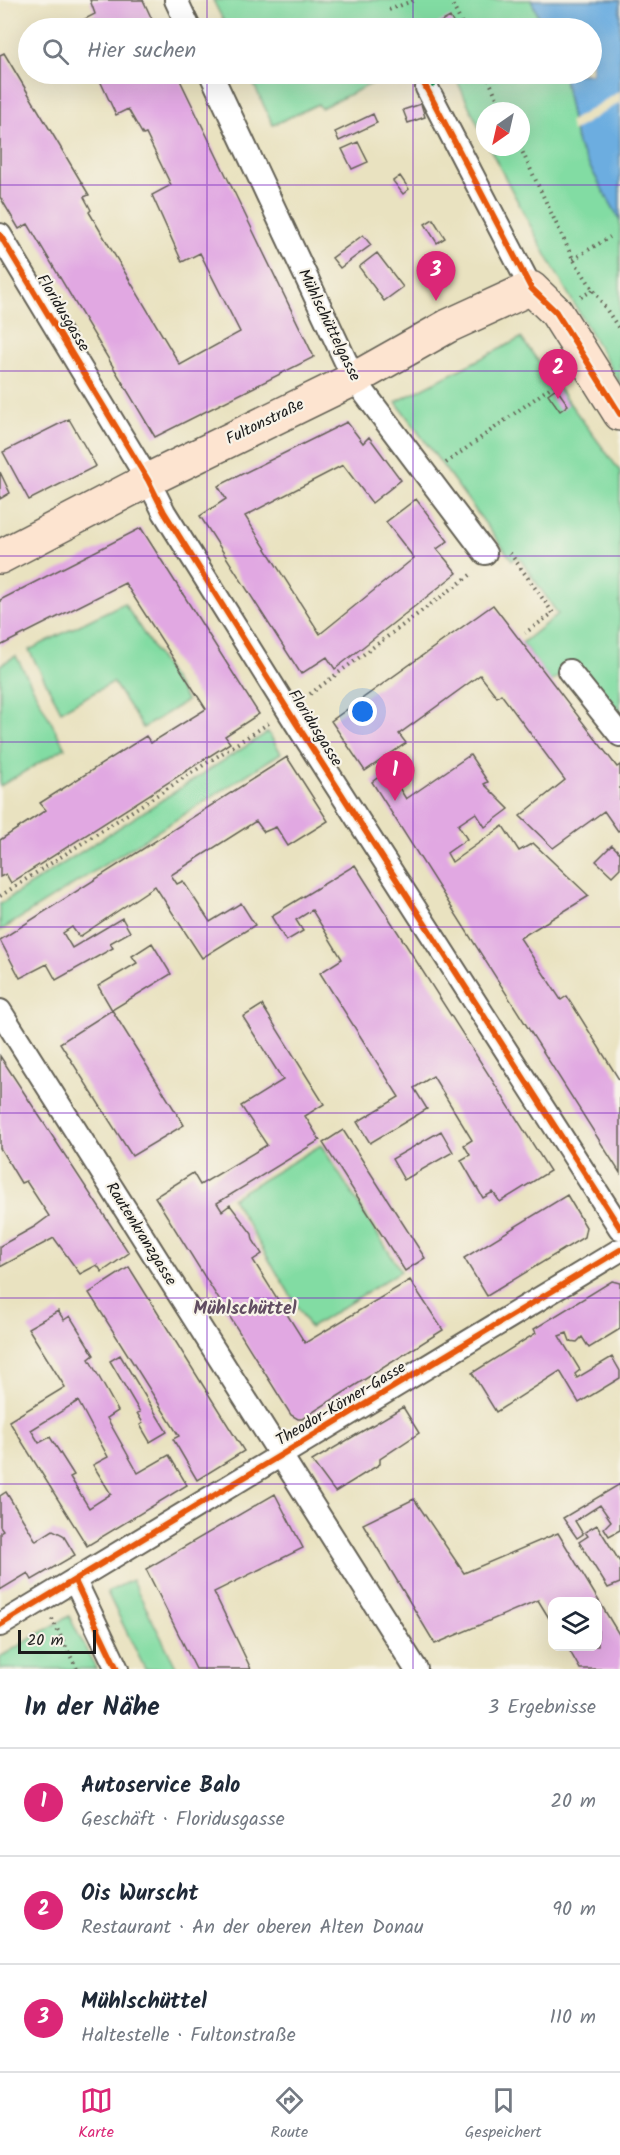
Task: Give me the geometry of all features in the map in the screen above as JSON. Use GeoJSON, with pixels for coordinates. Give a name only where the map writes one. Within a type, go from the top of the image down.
{"type":"FeatureCollection","features":[{"type":"Feature","properties":{"kind":"street"},"geometry":{"type":"LineString","coordinates":[[176,0],[184,18]]}},
{"type":"Feature","properties":{"kind":"street","name":"Mühlschüttelgasse"},"geometry":{"type":"LineString","coordinates":[[216,84],[354,379],[488,556]]}},
{"type":"Feature","properties":{"kind":"street"},"geometry":{"type":"LineString","coordinates":[[427,88],[531,288],[556,312],[620,414]]}},
{"type":"Feature","properties":{"kind":"street","name":"Floridusgasse"},"geometry":{"type":"LineString","coordinates":[[0,235],[148,480],[164,512],[296,723],[620,1228]]}},
{"type":"Feature","properties":{"kind":"street","name":"Fultonstraße"},"geometry":{"type":"LineString","coordinates":[[0,557],[148,480],[354,379],[448,326],[531,288]]}},
{"type":"Feature","properties":{"kind":"street"},"geometry":{"type":"LineString","coordinates":[[569,670],[620,735]]}},
{"type":"Feature","properties":{"kind":"street","name":"Rautenkranzgasse"},"geometry":{"type":"LineString","coordinates":[[0,1011],[416,1669]]}},
{"type":"Feature","properties":{"kind":"street","name":"Theodor-Körner-Gasse"},"geometry":{"type":"LineString","coordinates":[[0,1625],[620,1250]]}},
{"type":"Feature","properties":{"kind":"street"},"geometry":{"type":"LineString","coordinates":[[75,1581],[117,1669]]}},
{"type":"Feature","properties":{"kind":"path"},"geometry":{"type":"LineString","coordinates":[[385,0],[393,18]]}},
{"type":"Feature","properties":{"kind":"path"},"geometry":{"type":"LineString","coordinates":[[389,10],[414,0]]}},
{"type":"Feature","properties":{"kind":"path"},"geometry":{"type":"LineString","coordinates":[[450,0],[459,18]]}},
{"type":"Feature","properties":{"kind":"path"},"geometry":{"type":"LineString","coordinates":[[491,84],[499,102]]}},
{"type":"Feature","properties":{"kind":"path"},"geometry":{"type":"LineString","coordinates":[[524,156],[573,259],[620,330]]}},
{"type":"Feature","properties":{"kind":"path"},"geometry":{"type":"LineString","coordinates":[[573,259],[610,237]]}},
{"type":"Feature","properties":{"kind":"path"},"geometry":{"type":"LineString","coordinates":[[581,297],[593,290]]}},
{"type":"Feature","properties":{"kind":"path"},"geometry":{"type":"LineString","coordinates":[[428,476],[562,379]]}},
{"type":"Feature","properties":{"kind":"path"},"geometry":{"type":"LineString","coordinates":[[310,694],[505,545],[553,613],[525,633]]}},
{"type":"Feature","properties":{"kind":"path"},"geometry":{"type":"LineString","coordinates":[[0,896],[270,723]]}},
{"type":"Feature","properties":{"kind":"path"},"geometry":{"type":"LineString","coordinates":[[42,1600],[76,1669]]}},
{"type":"Feature","properties":{"kind":"green space"},"geometry":{"type":"Polygon","coordinates":[[[213,0],[531,0],[539,18],[222,18],[213,0]]]}},
{"type":"Feature","properties":{"kind":"green space"},"geometry":{"type":"Polygon","coordinates":[[[254,84],[371,84],[321,108],[318,104],[273,125],[254,84]]]}},
{"type":"Feature","properties":{"kind":"green space"},"geometry":{"type":"Polygon","coordinates":[[[459,84],[565,84],[577,144],[620,220],[620,384],[546,255],[494,156],[530,156],[530,102],[476,102],[476,121],[459,84]]]}},
{"type":"Feature","properties":{"kind":"green space"},"geometry":{"type":"Polygon","coordinates":[[[521,338],[620,471],[620,725],[572,666],[551,682],[522,643],[558,614],[518,556],[512,560],[396,402],[521,338]]]}},
{"type":"Feature","properties":{"kind":"green space"},"geometry":{"type":"Polygon","coordinates":[[[124,603],[187,701],[143,728],[113,682],[61,711],[29,650],[124,603]]]}},
{"type":"Feature","properties":{"kind":"green space"},"geometry":{"type":"Polygon","coordinates":[[[16,656],[65,748],[0,786],[0,665],[16,656]]]}},
{"type":"Feature","properties":{"kind":"green space"},"geometry":{"type":"Polygon","coordinates":[[[268,732],[281,753],[0,931],[0,904],[268,732]]]}},
{"type":"Feature","properties":{"kind":"green space"},"geometry":{"type":"Polygon","coordinates":[[[321,1145],[401,1271],[310,1328],[232,1198],[321,1145]]]}},
{"type":"Feature","properties":{"kind":"green space"},"geometry":{"type":"Polygon","coordinates":[[[132,1580],[177,1669],[145,1669],[107,1592],[132,1580]]]}},
{"type":"Feature","properties":{"kind":"green space"},"geometry":{"type":"Polygon","coordinates":[[[69,1616],[96,1669],[0,1669],[0,1657],[69,1616]]]}},
{"type":"Feature","properties":{"kind":"water"},"geometry":{"type":"Polygon","coordinates":[[[531,0],[620,0],[620,220],[577,144],[565,84],[602,84],[602,18],[539,18],[531,0]]]}},
{"type":"Feature","properties":{"kind":"pier"},"geometry":{"type":"Polygon","coordinates":[[[620,91],[620,102],[572,132],[569,122],[620,91]]]}},
{"type":"Feature","properties":{"kind":"building"},"geometry":{"type":"Polygon","coordinates":[[[90,0],[143,0],[151,18],[87,18],[95,14],[90,0]]]}},
{"type":"Feature","properties":{"kind":"building"},"geometry":{"type":"Polygon","coordinates":[[[4,53],[18,76],[18,84],[23,84],[89,195],[84,197],[91,210],[89,212],[180,365],[240,332],[200,253],[182,262],[152,195],[171,185],[146,134],[143,135],[128,109],[116,115],[102,84],[182,84],[314,357],[155,437],[28,224],[19,229],[0,197],[0,55],[4,53]]]}},
{"type":"Feature","properties":{"kind":"building"},"geometry":{"type":"Polygon","coordinates":[[[421,104],[425,117],[408,123],[403,110],[421,104]]]}},
{"type":"Feature","properties":{"kind":"building"},"geometry":{"type":"Polygon","coordinates":[[[373,114],[377,123],[339,141],[335,132],[373,114]]]}},
{"type":"Feature","properties":{"kind":"building"},"geometry":{"type":"Polygon","coordinates":[[[358,142],[368,162],[352,169],[342,149],[358,142]]]}},
{"type":"Feature","properties":{"kind":"building"},"geometry":{"type":"Polygon","coordinates":[[[400,176],[409,189],[403,194],[393,181],[400,176]]]}},
{"type":"Feature","properties":{"kind":"building"},"geometry":{"type":"Polygon","coordinates":[[[433,219],[445,238],[437,243],[425,224],[433,219]]]}},
{"type":"Feature","properties":{"kind":"building"},"geometry":{"type":"Polygon","coordinates":[[[363,235],[371,245],[340,268],[332,258],[363,235]]]}},
{"type":"Feature","properties":{"kind":"building"},"geometry":{"type":"Polygon","coordinates":[[[377,253],[403,287],[384,301],[359,267],[377,253]]]}},
{"type":"Feature","properties":{"kind":"building"},"geometry":{"type":"Polygon","coordinates":[[[556,388],[568,405],[560,411],[548,394],[556,388]]]}},
{"type":"Feature","properties":{"kind":"building"},"geometry":{"type":"Polygon","coordinates":[[[69,419],[96,466],[29,500],[3,452],[69,419]]]}},
{"type":"Feature","properties":{"kind":"building"},"geometry":{"type":"Polygon","coordinates":[[[347,422],[363,443],[369,437],[401,480],[372,503],[343,465],[245,516],[320,634],[414,558],[386,522],[416,499],[448,541],[437,549],[457,573],[335,669],[327,657],[301,674],[200,516],[226,499],[218,486],[347,422]]]}},
{"type":"Feature","properties":{"kind":"building"},"geometry":{"type":"Polygon","coordinates":[[[0,472],[10,493],[0,499],[0,472]]]}},
{"type":"Feature","properties":{"kind":"building"},"geometry":{"type":"Polygon","coordinates":[[[141,528],[259,714],[225,736],[230,743],[11,883],[6,874],[0,877],[0,840],[46,810],[40,803],[146,736],[151,743],[206,709],[125,583],[0,646],[0,600],[141,528]]]}},
{"type":"Feature","properties":{"kind":"building"},"geometry":{"type":"Polygon","coordinates":[[[493,605],[617,767],[620,765],[620,830],[618,831],[604,811],[553,848],[520,816],[565,780],[501,694],[497,697],[480,675],[399,734],[406,743],[365,771],[331,721],[493,605]]]}},
{"type":"Feature","properties":{"kind":"building"},"geometry":{"type":"Polygon","coordinates":[[[470,755],[488,782],[484,784],[509,809],[485,827],[476,813],[458,825],[467,839],[447,853],[452,862],[503,826],[519,851],[533,843],[589,896],[520,938],[561,1000],[567,996],[620,1081],[620,1173],[372,782],[388,770],[406,799],[470,755]]]}},
{"type":"Feature","properties":{"kind":"building"},"geometry":{"type":"Polygon","coordinates":[[[287,757],[328,821],[288,846],[276,827],[264,832],[256,821],[171,875],[177,884],[183,881],[210,922],[241,903],[255,925],[202,958],[155,886],[79,937],[72,927],[63,933],[72,948],[122,918],[130,932],[110,943],[113,948],[56,980],[47,964],[20,978],[0,940],[287,757]]]}},
{"type":"Feature","properties":{"kind":"building"},"geometry":{"type":"Polygon","coordinates":[[[612,845],[620,853],[620,868],[612,876],[596,861],[612,845]]]}},
{"type":"Feature","properties":{"kind":"building"},"geometry":{"type":"Polygon","coordinates":[[[355,865],[550,1171],[500,1202],[493,1192],[483,1198],[461,1160],[470,1155],[464,1145],[472,1140],[433,1076],[414,1088],[427,1109],[370,1143],[357,1122],[399,1097],[320,973],[342,959],[312,910],[296,920],[303,931],[286,941],[271,916],[355,865]]]}},
{"type":"Feature","properties":{"kind":"building"},"geometry":{"type":"Polygon","coordinates":[[[152,943],[171,974],[112,1010],[98,986],[137,963],[132,956],[152,943]]]}},
{"type":"Feature","properties":{"kind":"building"},"geometry":{"type":"Polygon","coordinates":[[[262,1005],[324,1104],[305,1116],[320,1140],[217,1203],[222,1211],[230,1205],[252,1234],[262,1254],[253,1260],[305,1343],[410,1280],[443,1330],[302,1419],[291,1415],[155,1197],[193,1173],[200,1185],[267,1145],[241,1106],[283,1080],[243,1017],[262,1005]]]}},
{"type":"Feature","properties":{"kind":"building"},"geometry":{"type":"Polygon","coordinates":[[[112,1010],[184,1125],[132,1156],[60,1043],[112,1010]]]}},
{"type":"Feature","properties":{"kind":"building"},"geometry":{"type":"Polygon","coordinates":[[[0,1056],[129,1253],[102,1272],[97,1265],[80,1274],[54,1238],[0,1267],[0,1246],[49,1216],[26,1181],[21,1183],[0,1148],[0,1056]]]}},
{"type":"Feature","properties":{"kind":"building"},"geometry":{"type":"Polygon","coordinates":[[[343,1130],[425,1258],[405,1271],[323,1143],[343,1130]]]}},
{"type":"Feature","properties":{"kind":"building"},"geometry":{"type":"Polygon","coordinates":[[[441,1131],[453,1152],[404,1180],[392,1159],[441,1131]]]}},
{"type":"Feature","properties":{"kind":"building"},"geometry":{"type":"Polygon","coordinates":[[[567,1195],[586,1227],[584,1237],[487,1296],[464,1258],[567,1195]]]}},
{"type":"Feature","properties":{"kind":"building"},"geometry":{"type":"Polygon","coordinates":[[[129,1267],[244,1451],[197,1480],[173,1439],[179,1436],[89,1293],[129,1267]]]}},
{"type":"Feature","properties":{"kind":"building"},"geometry":{"type":"Polygon","coordinates":[[[612,1281],[620,1283],[620,1329],[589,1348],[582,1337],[577,1342],[570,1341],[567,1333],[559,1336],[580,1370],[575,1374],[577,1378],[612,1357],[620,1371],[620,1378],[579,1403],[560,1371],[496,1412],[472,1373],[536,1333],[534,1329],[612,1281]]]}},
{"type":"Feature","properties":{"kind":"building"},"geometry":{"type":"Polygon","coordinates":[[[58,1311],[64,1320],[70,1316],[94,1355],[89,1359],[118,1411],[107,1418],[138,1473],[169,1455],[187,1485],[87,1546],[9,1421],[65,1387],[28,1328],[58,1311]],[[78,1401],[31,1430],[39,1443],[50,1437],[74,1475],[70,1477],[89,1508],[111,1494],[93,1465],[108,1457],[78,1401]]]}},
{"type":"Feature","properties":{"kind":"building"},"geometry":{"type":"Polygon","coordinates":[[[120,1355],[167,1432],[150,1442],[140,1425],[143,1423],[137,1413],[140,1412],[110,1361],[120,1355]]]}},
{"type":"Feature","properties":{"kind":"building"},"geometry":{"type":"Polygon","coordinates":[[[403,1407],[419,1433],[380,1459],[380,1464],[335,1492],[312,1461],[403,1407]]]}},
{"type":"Feature","properties":{"kind":"building"},"geometry":{"type":"Polygon","coordinates":[[[620,1484],[620,1530],[609,1536],[604,1528],[611,1521],[600,1505],[575,1521],[583,1534],[577,1538],[563,1518],[620,1484]]]}},
{"type":"Feature","properties":{"kind":"building"},"geometry":{"type":"Polygon","coordinates":[[[6,1492],[36,1541],[53,1530],[63,1535],[75,1555],[32,1580],[28,1573],[0,1590],[0,1532],[3,1530],[0,1526],[0,1496],[6,1492]]]}},
{"type":"Feature","properties":{"kind":"building"},"geometry":{"type":"Polygon","coordinates":[[[275,1494],[303,1548],[214,1592],[251,1669],[196,1669],[146,1569],[275,1494]]]}},
{"type":"Feature","properties":{"kind":"building"},"geometry":{"type":"Polygon","coordinates":[[[414,1499],[464,1573],[558,1533],[597,1597],[548,1597],[548,1616],[538,1600],[435,1644],[363,1524],[414,1499]]]}},
{"type":"Feature","properties":{"kind":"building"},"geometry":{"type":"Polygon","coordinates":[[[597,1525],[620,1562],[620,1583],[608,1588],[579,1542],[588,1536],[585,1532],[597,1525]]]}},
{"type":"Feature","properties":{"kind":"building"},"geometry":{"type":"Polygon","coordinates":[[[602,1606],[620,1636],[620,1669],[580,1669],[570,1651],[602,1651],[602,1606]]]}},
{"type":"Feature","properties":{"kind":"marked path"},"geometry":{"type":"LineString","coordinates":[[427,88],[435,84]]}},
{"type":"Feature","properties":{"kind":"cycle path"},"geometry":{"type":"LineString","coordinates":[[424,84],[531,288],[556,312],[620,414]]}},
{"type":"Feature","properties":{"kind":"cycle path"},"geometry":{"type":"LineString","coordinates":[[0,235],[148,480],[164,512],[296,723],[620,1228]]}},
{"type":"Feature","properties":{"kind":"cycle path"},"geometry":{"type":"LineString","coordinates":[[0,1625],[620,1250]]}},
{"type":"Feature","properties":{"kind":"cycle path"},"geometry":{"type":"LineString","coordinates":[[75,1581],[117,1669]]}},
{"type":"Feature","properties":{"kind":"place","name":"Mühlschüttel"},"geometry":{"type":"Point","coordinates":[436,301]}},
{"type":"Feature","properties":{"kind":"place","name":"Ois Wurscht"},"geometry":{"type":"Point","coordinates":[558,399]}},
{"type":"Feature","properties":{"kind":"place","name":"Autoservice Balo"},"geometry":{"type":"Point","coordinates":[395,801]}},
{"type":"Feature","properties":{"kind":"district","name":"Mühlschüttel"},"geometry":{"type":"Point","coordinates":[245,1309]}}]}
